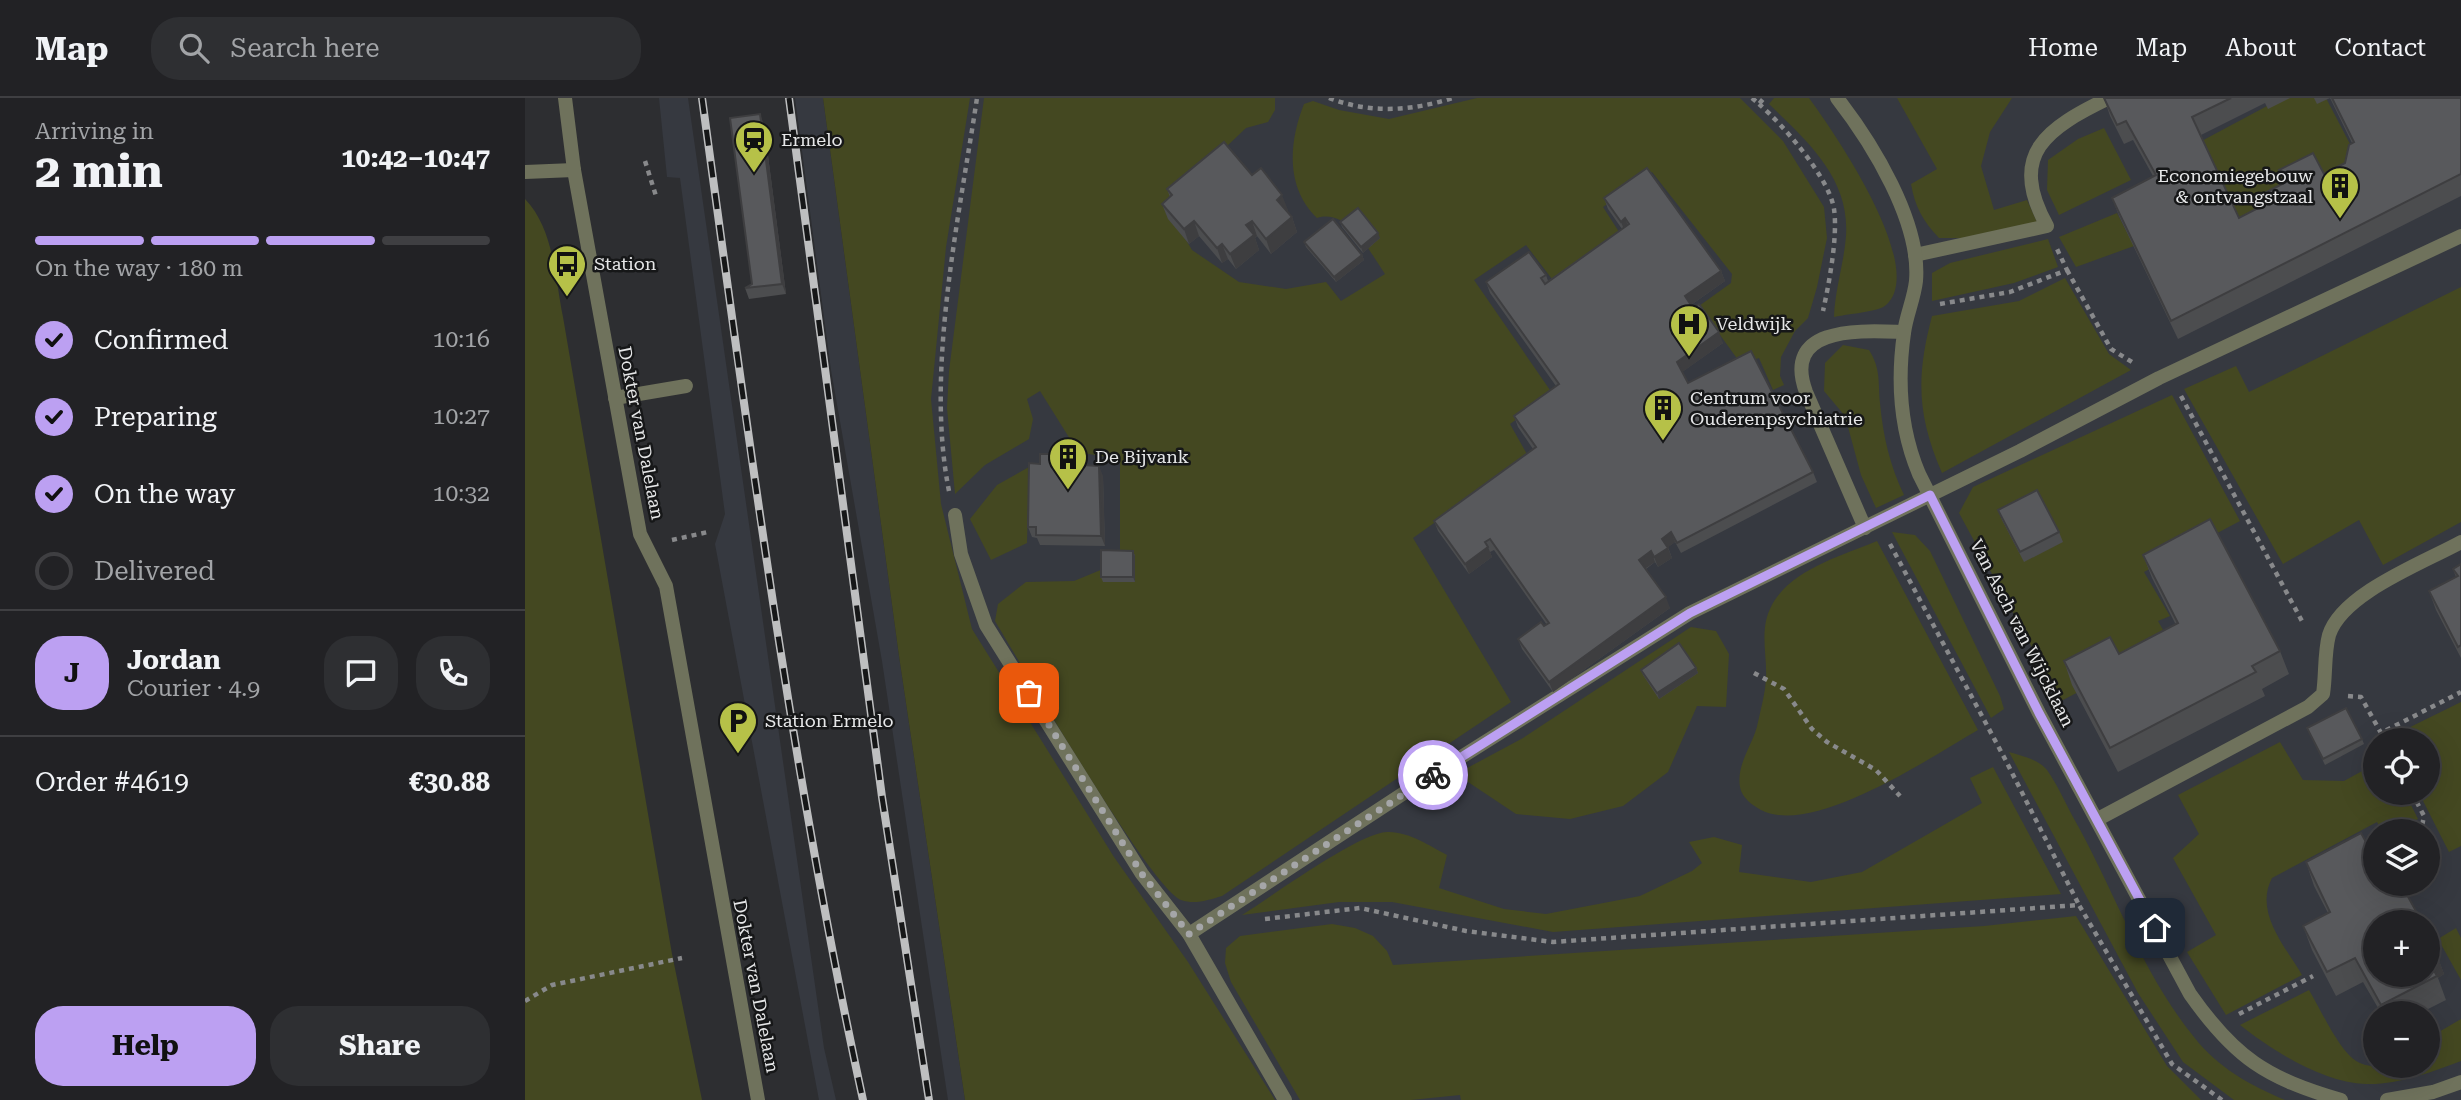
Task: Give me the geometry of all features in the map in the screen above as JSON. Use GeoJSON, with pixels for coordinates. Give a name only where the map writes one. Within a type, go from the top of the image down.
{"type":"FeatureCollection","features":[{"type":"Feature","properties":{"kind":"street","name":"Dokter van Dalelaan"},"geometry":{"type":"LineString","coordinates":[[565,98],[574,170],[640,534],[666,586],[758,1100]]}},
{"type":"Feature","properties":{"kind":"street","name":"Van Asch van Wijcklaan"},"geometry":{"type":"LineString","coordinates":[[1837,98],[1881,167],[1903,212],[1915,255],[1916,280],[1904,332],[1901,411],[1907,443],[1930,495],[2039,713],[2190,994],[2214,1028],[2237,1052],[2269,1074],[2305,1090],[2341,1100]]}},
{"type":"Feature","properties":{"kind":"street"},"geometry":{"type":"LineString","coordinates":[[1915,255],[2047,226],[2037,207],[2032,177],[2035,150],[2057,129],[2109,98]]}},
{"type":"Feature","properties":{"kind":"street"},"geometry":{"type":"LineString","coordinates":[[525,172],[574,170]]}},
{"type":"Feature","properties":{"kind":"street"},"geometry":{"type":"LineString","coordinates":[[1189,934],[1390,802],[1690,613],[2159,378],[2461,236]]}},
{"type":"Feature","properties":{"kind":"street"},"geometry":{"type":"LineString","coordinates":[[1872,524],[1801,380],[1807,351],[1816,342],[1836,332],[1904,332]]}},
{"type":"Feature","properties":{"kind":"street"},"geometry":{"type":"LineString","coordinates":[[615,398],[686,386]]}},
{"type":"Feature","properties":{"kind":"street"},"geometry":{"type":"LineString","coordinates":[[955,516],[961,554],[986,625],[1142,874],[1189,934],[1285,1100]]}},
{"type":"Feature","properties":{"kind":"street"},"geometry":{"type":"LineString","coordinates":[[2098,819],[2308,707],[2323,694],[2330,633],[2339,616],[2359,598],[2461,542]]}},
{"type":"Feature","properties":{"kind":"street"},"geometry":{"type":"LineString","coordinates":[[2387,1100],[2433,1092],[2461,1082]]}},
{"type":"Feature","properties":{"kind":"path"},"geometry":{"type":"LineString","coordinates":[[955,516],[945,471],[940,396],[953,261],[977,98]]}},
{"type":"Feature","properties":{"kind":"path"},"geometry":{"type":"LineString","coordinates":[[1329,98],[1348,105],[1396,111],[1453,98]]}},
{"type":"Feature","properties":{"kind":"path"},"geometry":{"type":"LineString","coordinates":[[1752,98],[1796,142],[1834,207],[1835,223],[1826,298],[1816,342]]}},
{"type":"Feature","properties":{"kind":"path"},"geometry":{"type":"LineString","coordinates":[[1759,104],[1764,98]]}},
{"type":"Feature","properties":{"kind":"path"},"geometry":{"type":"LineString","coordinates":[[645,161],[656,196]]}},
{"type":"Feature","properties":{"kind":"path"},"geometry":{"type":"LineString","coordinates":[[2047,226],[2067,270],[2111,349],[2179,391],[2305,625],[2330,633]]}},
{"type":"Feature","properties":{"kind":"path"},"geometry":{"type":"LineString","coordinates":[[1911,307],[1953,303],[2010,292],[2067,270]]}},
{"type":"Feature","properties":{"kind":"path"},"geometry":{"type":"LineString","coordinates":[[1872,524],[2079,905],[2172,1064],[2222,1100]]}},
{"type":"Feature","properties":{"kind":"path"},"geometry":{"type":"LineString","coordinates":[[646,546],[708,532]]}},
{"type":"Feature","properties":{"kind":"path"},"geometry":{"type":"LineString","coordinates":[[1753,673],[1784,689],[1812,729],[1827,742],[1876,770],[1899,796]]}},
{"type":"Feature","properties":{"kind":"path"},"geometry":{"type":"LineString","coordinates":[[2391,728],[2461,692]]}},
{"type":"Feature","properties":{"kind":"path"},"geometry":{"type":"LineString","coordinates":[[2323,694],[2361,696],[2378,728]]}},
{"type":"Feature","properties":{"kind":"path"},"geometry":{"type":"LineString","coordinates":[[1262,919],[1360,908],[1466,930],[1553,942],[2079,905]]}},
{"type":"Feature","properties":{"kind":"path"},"geometry":{"type":"LineString","coordinates":[[525,1001],[552,985],[682,958]]}},
{"type":"Feature","properties":{"kind":"path"},"geometry":{"type":"LineString","coordinates":[[2214,1028],[2313,976]]}},
{"type":"Feature","properties":{"kind":"shaded area"},"geometry":{"type":"Polygon","coordinates":[[[659,98],[688,98],[824,1048],[836,1100],[819,1100],[715,544],[725,514],[680,178],[667,177],[659,98]]]}},
{"type":"Feature","properties":{"kind":"shaded area"},"geometry":{"type":"Polygon","coordinates":[[[795,98],[823,98],[899,656],[965,1100],[948,1100],[882,661],[831,370],[795,98]]]}},
{"type":"Feature","properties":{"kind":"shaded area","name":"Veldwijk"},"geometry":{"type":"Polygon","coordinates":[[[892,98],[2461,98],[2461,1100],[1051,1100],[941,618],[892,98]]]}},
{"type":"Feature","properties":{"kind":"green space"},"geometry":{"type":"Polygon","coordinates":[[[823,98],[970,98],[946,247],[931,399],[941,504],[972,629],[1114,857],[1188,962],[1275,1100],[965,1100],[899,656],[823,98]]]}},
{"type":"Feature","properties":{"kind":"green space"},"geometry":{"type":"Polygon","coordinates":[[[984,98],[1275,98],[1275,110],[1268,122],[1246,128],[1165,205],[1192,250],[1239,282],[1286,289],[1326,282],[1341,301],[1385,274],[1357,234],[1339,219],[1317,218],[1299,192],[1293,164],[1295,133],[1304,104],[1313,101],[1339,110],[1389,119],[1477,98],[1740,98],[1783,141],[1824,207],[1827,238],[1808,318],[1795,331],[1781,357],[1780,376],[1784,385],[1773,390],[1759,358],[1741,364],[1699,306],[1731,283],[1732,274],[1652,172],[1603,207],[1621,235],[1555,283],[1526,245],[1474,280],[1552,393],[1510,424],[1528,456],[1413,538],[1511,702],[1222,896],[1191,902],[1181,900],[1165,886],[1115,817],[995,621],[998,604],[1026,582],[1074,581],[1120,562],[1120,459],[1070,451],[1070,439],[1040,391],[1027,399],[1033,419],[1029,439],[985,465],[955,494],[947,408],[949,371],[984,98]]]}},
{"type":"Feature","properties":{"kind":"green space"},"geometry":{"type":"Polygon","coordinates":[[[1774,98],[1809,98],[1873,200],[1887,232],[1895,262],[1896,287],[1886,305],[1870,311],[1834,317],[1846,236],[1841,196],[1823,162],[1798,132],[1769,104],[1774,98]]]}},
{"type":"Feature","properties":{"kind":"green space"},"geometry":{"type":"Polygon","coordinates":[[[1897,98],[2012,98],[1990,132],[1981,166],[1994,210],[2027,200],[2037,222],[1963,238],[1939,238],[1921,213],[1911,184],[1937,169],[1897,98]]]}},
{"type":"Feature","properties":{"kind":"green space"},"geometry":{"type":"Polygon","coordinates":[[[2282,98],[2326,98],[2362,167],[2243,229],[2196,144],[2282,98]]]}},
{"type":"Feature","properties":{"kind":"green space"},"geometry":{"type":"Polygon","coordinates":[[[2104,128],[2131,180],[2059,215],[2047,190],[2048,160],[2078,139],[2104,128]]]}},
{"type":"Feature","properties":{"kind":"green space"},"geometry":{"type":"Polygon","coordinates":[[[525,199],[535,211],[548,239],[555,270],[672,954],[702,1100],[525,1100],[525,199]]]}},
{"type":"Feature","properties":{"kind":"green space"},"geometry":{"type":"Polygon","coordinates":[[[2117,213],[2134,246],[2076,267],[2059,237],[2117,213]]]}},
{"type":"Feature","properties":{"kind":"green space"},"geometry":{"type":"Polygon","coordinates":[[[2048,239],[2058,267],[2014,283],[1932,301],[1932,273],[1950,263],[2048,239]]]}},
{"type":"Feature","properties":{"kind":"green space"},"geometry":{"type":"Polygon","coordinates":[[[2065,278],[2109,354],[2131,370],[1942,473],[1928,433],[1922,396],[1923,358],[1932,316],[2019,301],[2065,278]]]}},
{"type":"Feature","properties":{"kind":"green space"},"geometry":{"type":"Polygon","coordinates":[[[2461,287],[2461,522],[2383,565],[2359,520],[2283,564],[2184,389],[2236,366],[2249,392],[2461,287]]]}},
{"type":"Feature","properties":{"kind":"green space"},"geometry":{"type":"Polygon","coordinates":[[[1843,345],[1869,350],[1875,363],[1885,439],[1904,495],[1876,508],[1861,475],[1845,416],[1824,391],[1825,363],[1843,345]]]}},
{"type":"Feature","properties":{"kind":"green space"},"geometry":{"type":"Polygon","coordinates":[[[2172,395],[2240,521],[2144,572],[2170,616],[2158,621],[2171,644],[2061,701],[1959,513],[1973,487],[2172,395]]]}},
{"type":"Feature","properties":{"kind":"green space"},"geometry":{"type":"Polygon","coordinates":[[[1029,467],[1027,543],[991,560],[970,519],[997,485],[1029,467]]]}},
{"type":"Feature","properties":{"kind":"green space"},"geometry":{"type":"Polygon","coordinates":[[[1892,532],[1915,535],[1930,551],[2000,696],[2004,709],[1991,718],[1892,532]]]}},
{"type":"Feature","properties":{"kind":"green space"},"geometry":{"type":"Polygon","coordinates":[[[1877,541],[1978,730],[1902,774],[1840,804],[1810,813],[1783,815],[1761,810],[1743,795],[1739,778],[1756,730],[1764,696],[1765,627],[1770,609],[1779,594],[1792,581],[1825,562],[1877,541]]]}},
{"type":"Feature","properties":{"kind":"green space"},"geometry":{"type":"Polygon","coordinates":[[[1691,627],[1716,631],[1729,654],[1726,707],[1697,706],[1668,772],[1623,806],[1570,819],[1516,814],[1456,774],[1523,738],[1691,627]]]}},
{"type":"Feature","properties":{"kind":"green space"},"geometry":{"type":"Polygon","coordinates":[[[2461,702],[2461,846],[2449,852],[2440,834],[2440,819],[2432,819],[2425,805],[2440,805],[2440,728],[2408,728],[2461,702]]]}},
{"type":"Feature","properties":{"kind":"green space"},"geometry":{"type":"Polygon","coordinates":[[[2280,742],[2303,780],[2344,781],[2363,771],[2363,805],[2411,805],[2418,819],[2363,819],[2363,829],[2272,878],[2267,891],[2269,916],[2280,941],[2302,975],[2226,1015],[2187,952],[2216,935],[2173,858],[2199,834],[2178,795],[2280,742]]]}},
{"type":"Feature","properties":{"kind":"green space"},"geometry":{"type":"Polygon","coordinates":[[[2009,752],[2039,763],[2051,775],[2143,958],[2175,1012],[2194,1037],[2224,1067],[2285,1100],[2234,1100],[2183,1062],[2138,993],[2009,752]]]}},
{"type":"Feature","properties":{"kind":"green space"},"geometry":{"type":"Polygon","coordinates":[[[1993,767],[2061,894],[1553,932],[1392,902],[1339,902],[1242,915],[1336,854],[1374,835],[1387,832],[1411,836],[1447,855],[1439,888],[1504,909],[1546,914],[1640,896],[1692,871],[1702,863],[1689,842],[1714,837],[1742,845],[1739,872],[1811,882],[1862,872],[1982,803],[1970,778],[1993,767]]]}},
{"type":"Feature","properties":{"kind":"green space"},"geometry":{"type":"Polygon","coordinates":[[[2076,916],[2167,1066],[2201,1100],[1461,1100],[1460,1095],[1411,1100],[1300,1100],[1231,982],[1225,963],[1226,948],[1240,936],[1332,924],[1355,928],[1373,936],[1387,951],[1393,965],[1984,926],[2076,916]]]}},
{"type":"Feature","properties":{"kind":"green space"},"geometry":{"type":"Polygon","coordinates":[[[2456,928],[2461,938],[2461,980],[2440,943],[2440,938],[2456,928]]]}},
{"type":"Feature","properties":{"kind":"green space"},"geometry":{"type":"Polygon","coordinates":[[[2309,990],[2337,1040],[2351,1057],[2363,1064],[2363,1078],[2409,1078],[2366,1084],[2333,1078],[2299,1064],[2240,1025],[2309,990]]]}},
{"type":"Feature","properties":{"kind":"green space"},"geometry":{"type":"Polygon","coordinates":[[[2461,1019],[2461,1061],[2440,1068],[2440,1031],[2461,1019]]]}},
{"type":"Feature","properties":{"kind":"building","name":"Economiegebouw & ontvangstzaal"},"geometry":{"type":"Polygon","coordinates":[[[2104,98],[2231,98],[2192,117],[2239,218],[2264,205],[2259,196],[2286,182],[2279,170],[2313,153],[2324,174],[2345,163],[2349,145],[2354,142],[2332,98],[2461,98],[2461,174],[2171,321],[2112,198],[2156,175],[2126,121],[2117,125],[2104,98]]]}},
{"type":"Feature","properties":{"kind":"building"},"geometry":{"type":"Polygon","coordinates":[[[760,114],[782,284],[745,288],[752,284],[730,118],[760,114]]]}},
{"type":"Feature","properties":{"kind":"building"},"geometry":{"type":"Polygon","coordinates":[[[1224,142],[1252,175],[1261,168],[1282,195],[1277,200],[1292,217],[1266,239],[1252,221],[1246,225],[1254,235],[1230,254],[1222,244],[1217,248],[1194,221],[1184,229],[1162,204],[1172,195],[1167,189],[1224,142]]]}},
{"type":"Feature","properties":{"kind":"building","name":"Centrum voor Ouderenpsychiatrie"},"geometry":{"type":"Polygon","coordinates":[[[1647,168],[1721,271],[1685,296],[1693,308],[1699,304],[1719,332],[1677,362],[1688,383],[1751,351],[1813,472],[1677,543],[1671,532],[1662,539],[1668,548],[1654,557],[1651,551],[1639,560],[1666,597],[1549,682],[1518,639],[1541,622],[1544,626],[1549,623],[1490,539],[1485,542],[1488,547],[1465,564],[1434,521],[1536,447],[1514,416],[1559,384],[1486,282],[1529,252],[1546,275],[1541,278],[1545,284],[1629,224],[1625,218],[1621,222],[1604,198],[1647,168]]]}},
{"type":"Feature","properties":{"kind":"building"},"geometry":{"type":"Polygon","coordinates":[[[1358,208],[1378,233],[1361,247],[1340,222],[1358,208]]]}},
{"type":"Feature","properties":{"kind":"building"},"geometry":{"type":"Polygon","coordinates":[[[1333,219],[1362,255],[1334,277],[1304,242],[1333,219]]]}},
{"type":"Feature","properties":{"kind":"building","name":"De Bijvank"},"geometry":{"type":"Polygon","coordinates":[[[1040,454],[1068,454],[1068,464],[1099,466],[1101,536],[1036,535],[1036,527],[1028,527],[1029,463],[1040,464],[1040,454]]]}},
{"type":"Feature","properties":{"kind":"building"},"geometry":{"type":"Polygon","coordinates":[[[2037,490],[2059,532],[2020,552],[1998,510],[2037,490]]]}},
{"type":"Feature","properties":{"kind":"building"},"geometry":{"type":"Polygon","coordinates":[[[2210,519],[2280,651],[2252,666],[2256,672],[2110,748],[2064,661],[2110,637],[2119,654],[2178,623],[2143,555],[2210,519]]]}},
{"type":"Feature","properties":{"kind":"building"},"geometry":{"type":"Polygon","coordinates":[[[1101,550],[1133,551],[1133,577],[1101,577],[1101,550]]]}},
{"type":"Feature","properties":{"kind":"building"},"geometry":{"type":"Polygon","coordinates":[[[2461,564],[2461,645],[2458,647],[2429,591],[2458,576],[2453,569],[2461,564]]]}},
{"type":"Feature","properties":{"kind":"building"},"geometry":{"type":"Polygon","coordinates":[[[1679,643],[1696,668],[1657,693],[1641,670],[1679,643]]]}},
{"type":"Feature","properties":{"kind":"building"},"geometry":{"type":"Polygon","coordinates":[[[2346,708],[2362,739],[2323,759],[2307,728],[2346,708]]]}},
{"type":"Feature","properties":{"kind":"building"},"geometry":{"type":"Polygon","coordinates":[[[2361,833],[2363,896],[2408,896],[2415,910],[2363,910],[2363,972],[2355,958],[2327,972],[2303,926],[2330,912],[2306,862],[2361,833]]]}},
{"type":"Feature","properties":{"kind":"building"},"geometry":{"type":"Polygon","coordinates":[[[2371,987],[2416,987],[2389,1001],[2379,1001],[2371,987]]]}},
{"type":"Feature","properties":{"kind":"railway"},"geometry":{"type":"LineString","coordinates":[[702,98],[754,475],[793,726],[837,976],[863,1100]]}},
{"type":"Feature","properties":{"kind":"railway"},"geometry":{"type":"LineString","coordinates":[[789,98],[882,797],[929,1100]]}},
{"type":"Feature","properties":{"kind":"way so far"},"geometry":{"type":"LineString","coordinates":[[1029,693],[1142,874],[1189,934],[1433,775]]}},
{"type":"Feature","properties":{"kind":"place","name":"Ermelo"},"geometry":{"type":"Point","coordinates":[754,174]}},
{"type":"Feature","properties":{"kind":"place","name":"Economiegebouw & ontvangstzaal"},"geometry":{"type":"Point","coordinates":[2340,220]}},
{"type":"Feature","properties":{"kind":"place","name":"Station"},"geometry":{"type":"Point","coordinates":[567,298]}},
{"type":"Feature","properties":{"kind":"place","name":"Veldwijk"},"geometry":{"type":"Point","coordinates":[1689,358]}},
{"type":"Feature","properties":{"kind":"place","name":"Centrum voor Ouderenpsychiatrie"},"geometry":{"type":"Point","coordinates":[1663,442]}},
{"type":"Feature","properties":{"kind":"place","name":"De Bijvank"},"geometry":{"type":"Point","coordinates":[1068,491]}},
{"type":"Feature","properties":{"kind":"place","name":"Station Ermelo"},"geometry":{"type":"Point","coordinates":[738,755]}},
{"type":"Feature","properties":{"kind":"route"},"geometry":{"type":"LineString","coordinates":[[1433,775],[1690,613],[1930,495],[2039,713],[2155,928]]}}]}
